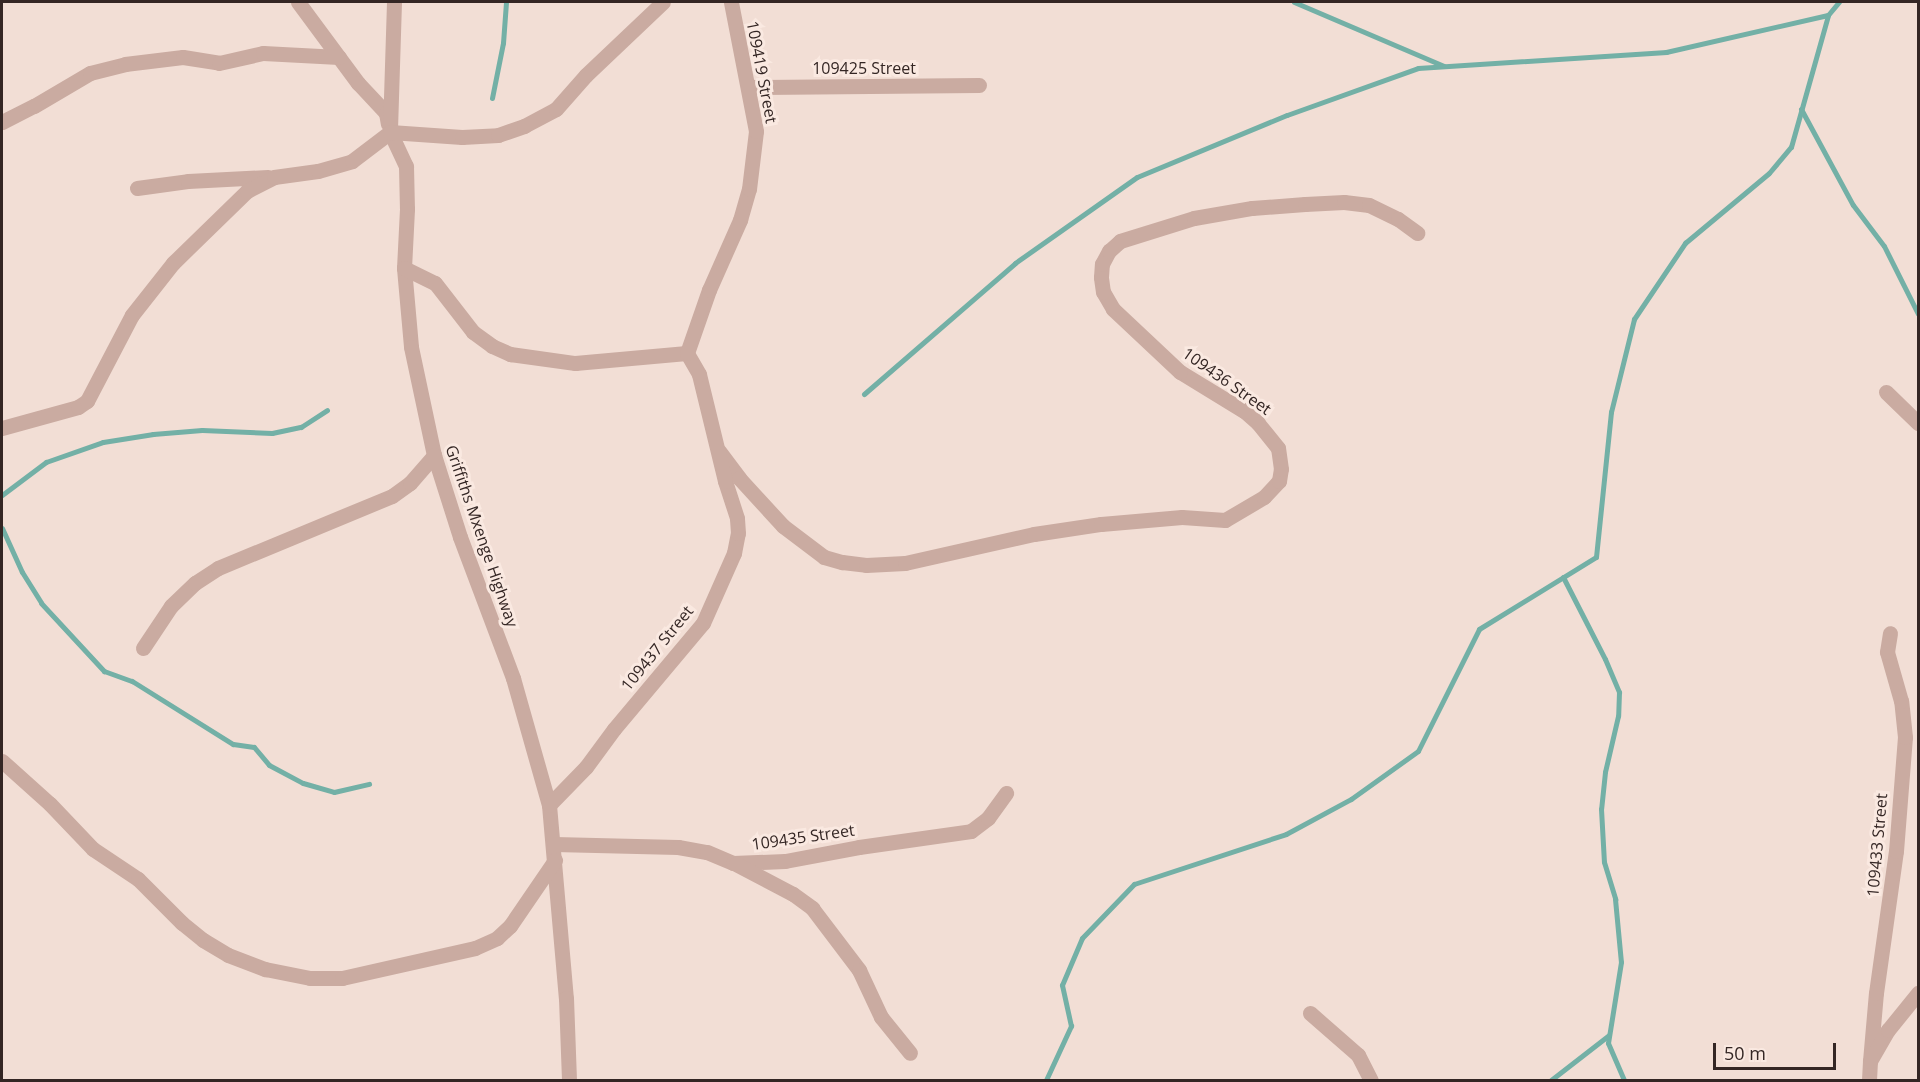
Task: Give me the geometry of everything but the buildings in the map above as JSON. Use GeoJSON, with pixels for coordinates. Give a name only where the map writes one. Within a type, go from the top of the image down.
{"type":"FeatureCollection","features":[{"type":"Feature","properties":{"kind":"street"},"geometry":{"type":"LineString","coordinates":[[298,2],[358,83],[386,113],[390,132]]}},
{"type":"Feature","properties":{"kind":"street","name":"Griffiths Mxenge Highway"},"geometry":{"type":"LineString","coordinates":[[394,2],[390,132],[406,166],[407,209],[404,268],[411,347],[434,455],[460,537],[513,678],[534,745],[549,805],[567,1010],[569,1080]]}},
{"type":"Feature","properties":{"kind":"street"},"geometry":{"type":"LineString","coordinates":[[137,188],[188,181],[273,177],[318,171],[352,161],[390,132],[462,137],[498,135],[524,126],[556,109],[586,75],[663,2]]}},
{"type":"Feature","properties":{"kind":"street","name":"109419 Street"},"geometry":{"type":"LineString","coordinates":[[687,353],[709,290],[740,220],[749,189],[756,130],[731,2]]}},
{"type":"Feature","properties":{"kind":"street"},"geometry":{"type":"LineString","coordinates":[[4,115],[90,73],[125,64],[183,57],[219,63],[263,53],[339,57]]}},
{"type":"Feature","properties":{"kind":"street","name":"109425 Street"},"geometry":{"type":"LineString","coordinates":[[749,87],[979,85]]}},
{"type":"Feature","properties":{"kind":"street"},"geometry":{"type":"LineString","coordinates":[[2,428],[78,407],[87,401],[132,315],[173,263],[247,191],[273,177]]}},
{"type":"Feature","properties":{"kind":"street","name":"109436 Street"},"geometry":{"type":"LineString","coordinates":[[719,451],[739,478],[783,526],[824,557],[842,562],[866,565],[905,563],[1034,534],[1101,524],[1182,517],[1225,520],[1264,497],[1279,481],[1281,469],[1278,448],[1270,435],[1251,417],[1180,372],[1113,309],[1103,292],[1101,277],[1102,264],[1109,251],[1120,241],[1194,218],[1252,208],[1324,203],[1344,202],[1369,205],[1398,219],[1417,233]]}},
{"type":"Feature","properties":{"kind":"street"},"geometry":{"type":"LineString","coordinates":[[404,268],[435,284],[473,332],[492,346],[510,354],[575,363],[687,353]]}},
{"type":"Feature","properties":{"kind":"street","name":"109437 Street"},"geometry":{"type":"LineString","coordinates":[[549,805],[586,767],[614,729],[670,665],[707,614],[731,562],[738,533],[699,374],[687,353]]}},
{"type":"Feature","properties":{"kind":"street"},"geometry":{"type":"LineString","coordinates":[[1886,392],[1918,423]]}},
{"type":"Feature","properties":{"kind":"street"},"geometry":{"type":"LineString","coordinates":[[143,648],[171,606],[195,583],[218,568],[392,496],[410,483],[434,455]]}},
{"type":"Feature","properties":{"kind":"street","name":"109433 Street"},"geometry":{"type":"LineString","coordinates":[[1869,1080],[1876,993],[1896,851],[1905,737],[1901,700],[1887,652],[1890,633]]}},
{"type":"Feature","properties":{"kind":"street"},"geometry":{"type":"LineString","coordinates":[[2,761],[50,804],[93,849],[138,879],[182,923],[204,940],[228,955],[265,969],[310,978],[342,978],[475,948],[496,938],[510,926],[555,860]]}},
{"type":"Feature","properties":{"kind":"street","name":"109435 Street"},"geometry":{"type":"LineString","coordinates":[[554,844],[678,847],[707,852],[733,863],[784,861],[859,847],[971,831],[988,818],[1006,793]]}},
{"type":"Feature","properties":{"kind":"street"},"geometry":{"type":"LineString","coordinates":[[733,863],[794,894],[812,908],[859,970],[881,1017],[910,1053]]}},
{"type":"Feature","properties":{"kind":"street"},"geometry":{"type":"LineString","coordinates":[[1870,1061],[1887,1030],[1918,993]]}},
{"type":"Feature","properties":{"kind":"street"},"geometry":{"type":"LineString","coordinates":[[1310,1012],[1358,1055],[1371,1080]]}},
{"type":"Feature","properties":{"kind":"waterway"},"geometry":{"type":"LineString","coordinates":[[492,98],[503,43],[506,2]]}},
{"type":"Feature","properties":{"kind":"waterway"},"geometry":{"type":"LineString","coordinates":[[1294,2],[1444,66]]}},
{"type":"Feature","properties":{"kind":"waterway"},"geometry":{"type":"LineString","coordinates":[[1046,1080],[1071,1026],[1062,985],[1082,938],[1134,884],[1286,834],[1351,799],[1418,751],[1479,629],[1596,557],[1611,412],[1634,319],[1685,243],[1769,173],[1791,147],[1828,15],[1839,2]]}},
{"type":"Feature","properties":{"kind":"waterway"},"geometry":{"type":"LineString","coordinates":[[864,394],[1015,263],[1137,177],[1287,115],[1418,68],[1666,52],[1828,15]]}},
{"type":"Feature","properties":{"kind":"waterway"},"geometry":{"type":"LineString","coordinates":[[1801,109],[1853,205],[1884,246],[1918,314]]}},
{"type":"Feature","properties":{"kind":"waterway"},"geometry":{"type":"LineString","coordinates":[[2,495],[46,462],[103,442],[153,434],[202,430],[272,433],[301,427],[327,410]]}},
{"type":"Feature","properties":{"kind":"waterway"},"geometry":{"type":"LineString","coordinates":[[2,528],[22,572],[41,603],[104,671],[132,681],[233,744],[254,747],[269,765],[303,783],[334,792],[369,784]]}},
{"type":"Feature","properties":{"kind":"waterway"},"geometry":{"type":"LineString","coordinates":[[1563,577],[1605,659],[1619,692],[1618,716],[1605,772],[1601,809],[1604,862],[1615,899],[1621,962],[1608,1043],[1624,1080]]}},
{"type":"Feature","properties":{"kind":"waterway"},"geometry":{"type":"LineString","coordinates":[[1551,1080],[1609,1035]]}}]}
